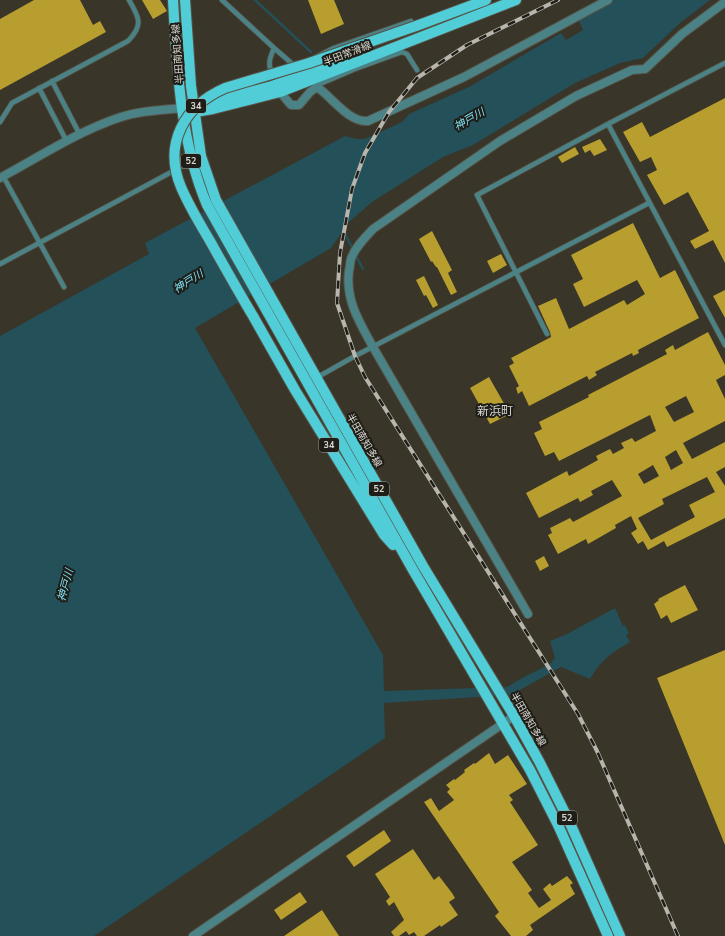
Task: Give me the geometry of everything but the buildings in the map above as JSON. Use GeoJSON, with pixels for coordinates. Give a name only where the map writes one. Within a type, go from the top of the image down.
{"type":"FeatureCollection","features":[{"type":"Feature","properties":{"kind":"main road","name":"半田南知多線"},"geometry":{"type":"LineString","coordinates":[[173,0],[182,109],[192,161],[207,205],[413,570],[530,770],[558,825],[607,936]]}},
{"type":"Feature","properties":{"kind":"main road","name":"半田南知多線"},"geometry":{"type":"LineString","coordinates":[[185,0],[194,109],[201,156],[216,200],[423,566],[507,704],[544,769],[620,936]]}},
{"type":"Feature","properties":{"kind":"main road","name":"34"},"geometry":{"type":"LineString","coordinates":[[413,570],[384,535],[295,390],[252,316],[182,188],[176,170],[176,148],[179,133],[186,120],[199,104],[216,92],[309,63],[413,24],[486,0]]}},
{"type":"Feature","properties":{"kind":"main road","name":"半田常滑線"},"geometry":{"type":"LineString","coordinates":[[277,88],[499,0]]}},
{"type":"Feature","properties":{"kind":"main road","name":"半田常滑線"},"geometry":{"type":"LineString","coordinates":[[182,109],[194,109],[277,88],[516,0]]}},
{"type":"Feature","properties":{"kind":"street"},"geometry":{"type":"LineString","coordinates":[[277,88],[291,106],[300,105],[310,92],[317,87],[355,119],[368,121],[464,77],[608,0]]}},
{"type":"Feature","properties":{"kind":"street"},"geometry":{"type":"LineString","coordinates":[[528,614],[354,312],[349,295],[348,276],[351,259],[360,244],[373,229],[500,141],[576,96],[632,70],[646,69],[682,34],[725,2]]}},
{"type":"Feature","properties":{"kind":"street"},"geometry":{"type":"LineString","coordinates":[[2,177],[66,142],[119,118],[140,112],[182,109]]}},
{"type":"Feature","properties":{"kind":"street"},"geometry":{"type":"LineString","coordinates":[[193,936],[514,716]]}},
{"type":"Feature","properties":{"kind":"street"},"geometry":{"type":"LineString","coordinates":[[605,902],[624,936]]}},
{"type":"Feature","properties":{"kind":"lane"},"geometry":{"type":"LineString","coordinates":[[0,122],[12,103],[128,41],[136,34],[139,24],[137,15],[129,0]]}},
{"type":"Feature","properties":{"kind":"lane"},"geometry":{"type":"LineString","coordinates":[[222,0],[298,68],[334,48],[413,24]]}},
{"type":"Feature","properties":{"kind":"lane"},"geometry":{"type":"LineString","coordinates":[[274,48],[269,58],[269,65],[277,88]]}},
{"type":"Feature","properties":{"kind":"lane"},"geometry":{"type":"LineString","coordinates":[[317,87],[320,84],[355,68],[402,52],[407,54],[417,70]]}},
{"type":"Feature","properties":{"kind":"lane"},"geometry":{"type":"LineString","coordinates":[[547,334],[477,195],[725,63]]}},
{"type":"Feature","properties":{"kind":"lane"},"geometry":{"type":"LineString","coordinates":[[52,81],[80,135]]}},
{"type":"Feature","properties":{"kind":"lane"},"geometry":{"type":"LineString","coordinates":[[39,88],[66,142]]}},
{"type":"Feature","properties":{"kind":"lane"},"geometry":{"type":"LineString","coordinates":[[608,124],[725,345]]}},
{"type":"Feature","properties":{"kind":"lane"},"geometry":{"type":"LineString","coordinates":[[0,264],[192,161]]}},
{"type":"Feature","properties":{"kind":"lane"},"geometry":{"type":"LineString","coordinates":[[2,177],[64,287]]}},
{"type":"Feature","properties":{"kind":"lane"},"geometry":{"type":"LineString","coordinates":[[307,384],[373,347],[649,203]]}},
{"type":"Feature","properties":{"kind":"water","name":"神戸川"},"geometry":{"type":"Polygon","coordinates":[[[614,0],[710,0],[680,23],[643,58],[620,63],[575,83],[473,145],[443,157],[372,202],[348,223],[331,248],[195,328],[383,655],[384,691],[507,687],[550,664],[555,658],[550,641],[567,634],[615,608],[623,626],[625,625],[629,633],[626,635],[630,642],[607,658],[598,667],[590,679],[561,667],[511,695],[384,703],[385,738],[94,936],[0,936],[0,336],[149,254],[145,243],[345,136],[356,139],[365,139],[402,122],[409,114],[469,87],[561,33],[566,40],[583,30],[578,19],[614,0]]]}},
{"type":"Feature","properties":{"kind":"waterway"},"geometry":{"type":"LineString","coordinates":[[255,0],[311,52]]}},
{"type":"Feature","properties":{"kind":"waterway"},"geometry":{"type":"LineString","coordinates":[[341,227],[353,249]]}},
{"type":"Feature","properties":{"kind":"waterway"},"geometry":{"type":"LineString","coordinates":[[355,254],[363,269]]}},
{"type":"Feature","properties":{"kind":"railway"},"geometry":{"type":"LineString","coordinates":[[558,0],[467,45],[417,78],[389,112],[365,153],[352,189],[340,253],[337,303],[355,356],[365,377],[578,714],[597,751],[678,936]]}},
{"type":"Feature","properties":{"kind":"district","name":"新浜町"},"geometry":{"type":"Point","coordinates":[495,411]}}]}
